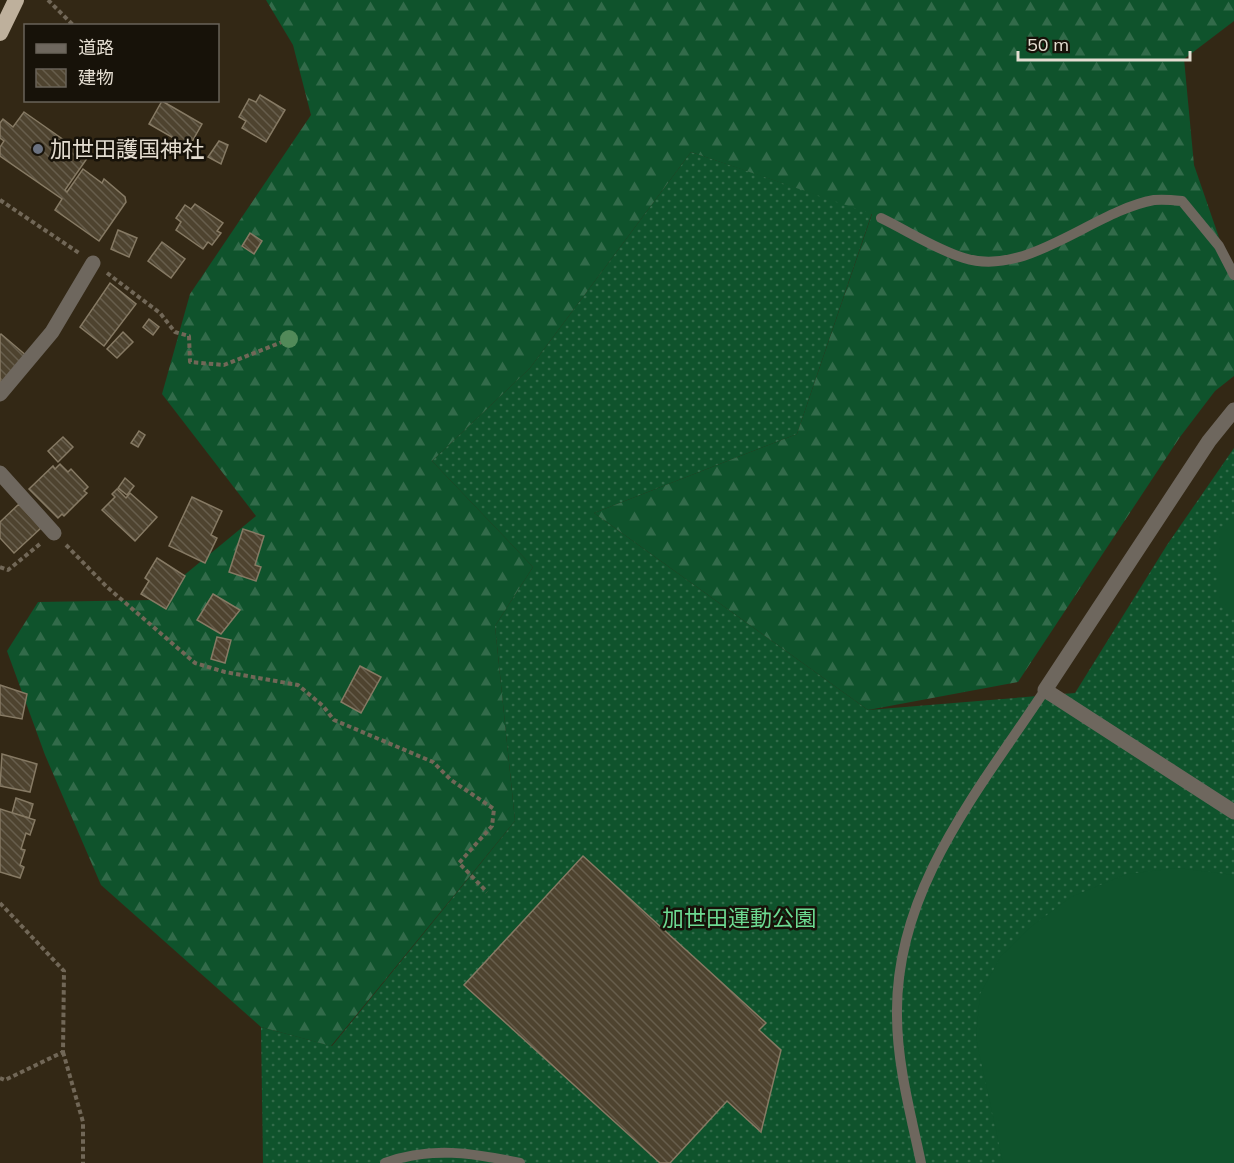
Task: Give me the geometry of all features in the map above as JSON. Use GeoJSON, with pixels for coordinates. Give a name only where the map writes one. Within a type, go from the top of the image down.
{"type":"FeatureCollection","features":[{"type":"Feature","properties":{"kind":"highway"},"geometry":{"type":"LineString","coordinates":[[0,33],[16,0]]}},
{"type":"Feature","properties":{"kind":"street"},"geometry":{"type":"LineString","coordinates":[[0,394],[52,332],[93,262]]}},
{"type":"Feature","properties":{"kind":"street"},"geometry":{"type":"LineString","coordinates":[[1234,410],[1209,441],[1045,690],[1234,812]]}},
{"type":"Feature","properties":{"kind":"street"},"geometry":{"type":"LineString","coordinates":[[0,473],[54,533]]}},
{"type":"Feature","properties":{"kind":"lane"},"geometry":{"type":"LineString","coordinates":[[881,218],[965,258],[990,261],[1022,257],[1113,214],[1154,200],[1182,201],[1219,246],[1234,275]]}},
{"type":"Feature","properties":{"kind":"lane"},"geometry":{"type":"LineString","coordinates":[[921,1163],[901,1065],[897,1016],[899,979],[906,938],[920,893],[947,837],[1045,690]]}},
{"type":"Feature","properties":{"kind":"lane"},"geometry":{"type":"LineString","coordinates":[[385,1163],[430,1152],[472,1153],[520,1163]]}},
{"type":"Feature","properties":{"kind":"path"},"geometry":{"type":"LineString","coordinates":[[48,0],[72,24]]}},
{"type":"Feature","properties":{"kind":"path"},"geometry":{"type":"LineString","coordinates":[[0,200],[93,262],[160,313],[176,332],[189,336],[190,362],[224,365],[282,342]]}},
{"type":"Feature","properties":{"kind":"path"},"geometry":{"type":"LineString","coordinates":[[0,567],[8,570],[54,533],[107,587],[195,663],[225,672],[298,685],[323,706],[334,720],[433,762],[451,780],[494,809],[492,826],[459,863],[487,892]]}},
{"type":"Feature","properties":{"kind":"path"},"geometry":{"type":"LineString","coordinates":[[0,903],[64,971],[63,1052],[83,1122],[83,1163]]}},
{"type":"Feature","properties":{"kind":"path"},"geometry":{"type":"LineString","coordinates":[[0,1078],[5,1080],[63,1052]]}},
{"type":"Feature","properties":{"kind":"green space"},"geometry":{"type":"Polygon","coordinates":[[[266,0],[1234,0],[1234,21],[1184,59],[1194,165],[1234,281],[1234,376],[1215,391],[1180,437],[1018,682],[868,710],[594,513],[797,434],[872,214],[691,152],[530,368],[432,461],[533,567],[495,626],[515,821],[331,1046],[261,1027],[101,885],[45,755],[7,651],[38,602],[154,600],[256,516],[162,394],[190,294],[311,115],[293,45],[266,0]]]}},
{"type":"Feature","properties":{"kind":"green space","name":"加世田運動公園"},"geometry":{"type":"Polygon","coordinates":[[[691,152],[872,213],[797,434],[594,513],[868,710],[1075,693],[1167,545],[1234,448],[1234,1163],[263,1163],[261,1027],[332,1046],[515,821],[495,626],[533,567],[432,461],[530,368],[691,152]]]}},
{"type":"Feature","properties":{"kind":"green space"},"geometry":{"type":"Polygon","coordinates":[[[1234,514],[1234,612],[1217,597],[1217,535],[1234,514]]]}},
{"type":"Feature","properties":{"kind":"green space"},"geometry":{"type":"Polygon","coordinates":[[[1177,868],[1234,875],[1234,1163],[1003,1163],[976,1038],[980,994],[1001,956],[1032,926],[1071,897],[1127,874],[1177,868]]]}},
{"type":"Feature","properties":{"kind":"building"},"geometry":{"type":"Polygon","coordinates":[[[260,95],[285,110],[266,142],[242,128],[246,121],[239,117],[249,99],[256,102],[260,95]]]}},
{"type":"Feature","properties":{"kind":"building"},"geometry":{"type":"Polygon","coordinates":[[[161,102],[164,102],[202,124],[189,147],[149,124],[161,102]]]}},
{"type":"Feature","properties":{"kind":"building"},"geometry":{"type":"Polygon","coordinates":[[[24,112],[88,157],[65,190],[67,192],[83,169],[102,183],[104,179],[125,197],[126,202],[99,241],[55,210],[62,199],[0,156],[0,147],[4,141],[0,138],[0,123],[3,119],[13,127],[24,112]]]}},
{"type":"Feature","properties":{"kind":"building"},"geometry":{"type":"Polygon","coordinates":[[[219,141],[228,145],[221,164],[208,157],[219,141]]]}},
{"type":"Feature","properties":{"kind":"building"},"geometry":{"type":"Polygon","coordinates":[[[195,204],[223,223],[217,231],[221,233],[212,245],[208,242],[203,249],[176,230],[181,222],[176,218],[185,205],[191,209],[195,204]]]}},
{"type":"Feature","properties":{"kind":"building"},"geometry":{"type":"Polygon","coordinates":[[[118,230],[137,238],[129,257],[111,249],[118,230]]]}},
{"type":"Feature","properties":{"kind":"building"},"geometry":{"type":"Polygon","coordinates":[[[250,233],[262,241],[254,254],[242,246],[250,233]]]}},
{"type":"Feature","properties":{"kind":"building"},"geometry":{"type":"Polygon","coordinates":[[[162,242],[185,259],[171,278],[148,261],[162,242]]]}},
{"type":"Feature","properties":{"kind":"building"},"geometry":{"type":"Polygon","coordinates":[[[110,283],[136,304],[104,346],[80,327],[110,283]]]}},
{"type":"Feature","properties":{"kind":"building"},"geometry":{"type":"Polygon","coordinates":[[[149,319],[159,327],[153,335],[143,327],[149,319]]]}},
{"type":"Feature","properties":{"kind":"building"},"geometry":{"type":"Polygon","coordinates":[[[123,332],[133,342],[117,358],[107,349],[123,332]]]}},
{"type":"Feature","properties":{"kind":"building"},"geometry":{"type":"Polygon","coordinates":[[[0,335],[28,357],[0,391],[0,335]]]}},
{"type":"Feature","properties":{"kind":"building"},"geometry":{"type":"Polygon","coordinates":[[[139,431],[145,435],[138,447],[131,443],[139,431]]]}},
{"type":"Feature","properties":{"kind":"building"},"geometry":{"type":"Polygon","coordinates":[[[63,437],[73,447],[58,462],[48,451],[63,437]]]}},
{"type":"Feature","properties":{"kind":"building"},"geometry":{"type":"Polygon","coordinates":[[[60,464],[68,472],[71,469],[88,487],[84,491],[87,493],[64,516],[62,514],[58,518],[29,489],[53,466],[55,469],[60,464]]]}},
{"type":"Feature","properties":{"kind":"building"},"geometry":{"type":"Polygon","coordinates":[[[125,478],[134,486],[127,495],[118,488],[125,478]]]}},
{"type":"Feature","properties":{"kind":"building"},"geometry":{"type":"Polygon","coordinates":[[[117,489],[126,498],[130,493],[157,517],[135,541],[102,510],[115,497],[112,494],[117,489]]]}},
{"type":"Feature","properties":{"kind":"building"},"geometry":{"type":"Polygon","coordinates":[[[192,497],[222,511],[211,535],[217,538],[205,563],[169,546],[192,497]]]}},
{"type":"Feature","properties":{"kind":"building"},"geometry":{"type":"Polygon","coordinates":[[[19,504],[41,528],[14,553],[0,538],[0,522],[19,504]]]}},
{"type":"Feature","properties":{"kind":"building"},"geometry":{"type":"Polygon","coordinates":[[[243,529],[264,536],[255,565],[261,567],[256,581],[229,572],[243,529]]]}},
{"type":"Feature","properties":{"kind":"building"},"geometry":{"type":"Polygon","coordinates":[[[157,558],[185,576],[166,609],[141,594],[149,581],[145,578],[157,558]]]}},
{"type":"Feature","properties":{"kind":"building"},"geometry":{"type":"Polygon","coordinates":[[[213,594],[240,610],[221,634],[197,620],[213,594]]]}},
{"type":"Feature","properties":{"kind":"building"},"geometry":{"type":"Polygon","coordinates":[[[217,637],[231,640],[225,663],[211,659],[217,637]]]}},
{"type":"Feature","properties":{"kind":"building"},"geometry":{"type":"Polygon","coordinates":[[[360,666],[381,677],[361,713],[341,702],[360,666]]]}},
{"type":"Feature","properties":{"kind":"building"},"geometry":{"type":"Polygon","coordinates":[[[0,685],[27,694],[22,719],[0,715],[0,685]]]}},
{"type":"Feature","properties":{"kind":"building"},"geometry":{"type":"Polygon","coordinates":[[[2,754],[37,764],[30,792],[0,786],[2,754]]]}},
{"type":"Feature","properties":{"kind":"building"},"geometry":{"type":"Polygon","coordinates":[[[16,798],[33,804],[29,818],[12,813],[16,798]]]}},
{"type":"Feature","properties":{"kind":"building"},"geometry":{"type":"Polygon","coordinates":[[[0,809],[35,820],[30,835],[26,833],[21,849],[25,850],[20,865],[24,867],[20,878],[0,872],[0,809]]]}},
{"type":"Feature","properties":{"kind":"building"},"geometry":{"type":"Polygon","coordinates":[[[583,856],[766,1023],[759,1030],[781,1050],[761,1132],[727,1101],[670,1163],[660,1163],[464,985],[583,856]]]}},
{"type":"Feature","properties":{"kind":"place","name":"加世田護国神社"},"geometry":{"type":"Point","coordinates":[38,149]}}]}
